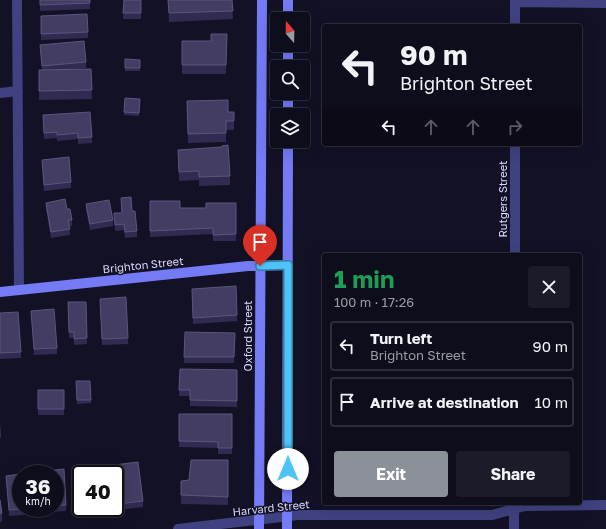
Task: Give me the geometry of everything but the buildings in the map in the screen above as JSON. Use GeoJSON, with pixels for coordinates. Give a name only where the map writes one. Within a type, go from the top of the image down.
{"type":"FeatureCollection","features":[{"type":"Feature","properties":{"kind":"street"},"geometry":{"type":"LineString","coordinates":[[17,0],[19,290]]}},
{"type":"Feature","properties":{"kind":"street","name":"Oxford Street"},"geometry":{"type":"LineString","coordinates":[[259,525],[262,0]]}},
{"type":"Feature","properties":{"kind":"street"},"geometry":{"type":"LineString","coordinates":[[288,0],[288,12]]}},
{"type":"Feature","properties":{"kind":"street"},"geometry":{"type":"LineString","coordinates":[[515,24],[515,1],[606,3]]}},
{"type":"Feature","properties":{"kind":"street"},"geometry":{"type":"LineString","coordinates":[[0,93],[18,91]]}},
{"type":"Feature","properties":{"kind":"street","name":"Rutgers Street"},"geometry":{"type":"LineString","coordinates":[[515,146],[515,253]]}},
{"type":"Feature","properties":{"kind":"street"},"geometry":{"type":"LineString","coordinates":[[287,529],[288,148]]}},
{"type":"Feature","properties":{"kind":"street","name":"Brighton Street"},"geometry":{"type":"LineString","coordinates":[[0,292],[260,266],[288,265]]}},
{"type":"Feature","properties":{"kind":"street","name":"Harvard Street"},"geometry":{"type":"LineString","coordinates":[[178,529],[259,525],[287,516],[492,515],[514,506],[606,505]]}},
{"type":"Feature","properties":{"kind":"street"},"geometry":{"type":"LineString","coordinates":[[514,506],[514,529]]}},
{"type":"Feature","properties":{"kind":"route"},"geometry":{"type":"LineString","coordinates":[[260,266],[288,265],[288,469]]}}]}
